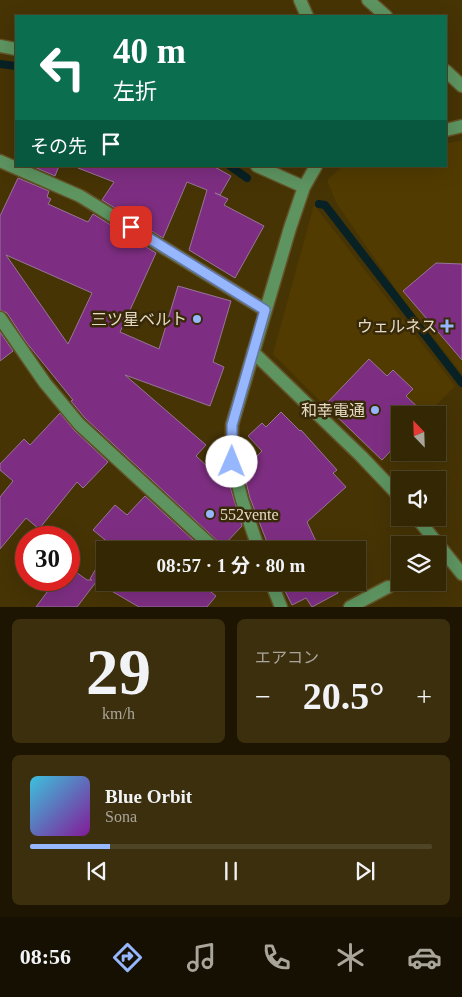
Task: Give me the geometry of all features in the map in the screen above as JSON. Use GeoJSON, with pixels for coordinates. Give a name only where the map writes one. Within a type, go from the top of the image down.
{"type":"FeatureCollection","features":[{"type":"Feature","properties":{"kind":"street"},"geometry":{"type":"LineString","coordinates":[[300,0],[307,15]]}},
{"type":"Feature","properties":{"kind":"street"},"geometry":{"type":"LineString","coordinates":[[368,0],[385,15]]}},
{"type":"Feature","properties":{"kind":"street"},"geometry":{"type":"LineString","coordinates":[[0,46],[15,49]]}},
{"type":"Feature","properties":{"kind":"street"},"geometry":{"type":"LineString","coordinates":[[447,72],[462,86]]}},
{"type":"Feature","properties":{"kind":"street"},"geometry":{"type":"LineString","coordinates":[[447,130],[462,126]]}},
{"type":"Feature","properties":{"kind":"street"},"geometry":{"type":"LineString","coordinates":[[0,161],[80,196],[265,310]]}},
{"type":"Feature","properties":{"kind":"street"},"geometry":{"type":"LineString","coordinates":[[259,167],[304,187]]}},
{"type":"Feature","properties":{"kind":"street"},"geometry":{"type":"LineString","coordinates":[[256,541],[232,462],[232,425],[265,310],[304,187],[315,167]]}},
{"type":"Feature","properties":{"kind":"street"},"geometry":{"type":"LineString","coordinates":[[0,318],[46,383],[79,424],[206,541]]}},
{"type":"Feature","properties":{"kind":"street"},"geometry":{"type":"LineString","coordinates":[[253,352],[362,456],[391,488]]}},
{"type":"Feature","properties":{"kind":"street"},"geometry":{"type":"LineString","coordinates":[[423,526],[462,574]]}},
{"type":"Feature","properties":{"kind":"street"},"geometry":{"type":"LineString","coordinates":[[350,607],[388,587]]}},
{"type":"Feature","properties":{"kind":"street"},"geometry":{"type":"LineString","coordinates":[[275,591],[281,607]]}},
{"type":"Feature","properties":{"kind":"shaded area"},"geometry":{"type":"Polygon","coordinates":[[[462,141],[462,374],[400,295],[337,204],[327,180],[342,167],[447,167],[447,143],[462,141]]]}},
{"type":"Feature","properties":{"kind":"shaded area"},"geometry":{"type":"Polygon","coordinates":[[[314,205],[455,386],[435,406],[391,406],[391,451],[381,462],[273,354],[314,205]]]}},
{"type":"Feature","properties":{"kind":"building"},"geometry":{"type":"Polygon","coordinates":[[[34,167],[59,167],[55,176],[34,167]]]}},
{"type":"Feature","properties":{"kind":"building"},"geometry":{"type":"Polygon","coordinates":[[[215,167],[231,176],[220,195],[215,193],[228,199],[224,205],[264,226],[235,278],[189,250],[207,190],[187,182],[163,238],[102,200],[114,182],[78,168],[215,167]]]}},
{"type":"Feature","properties":{"kind":"building"},"geometry":{"type":"Polygon","coordinates":[[[18,178],[49,191],[47,197],[51,199],[48,204],[88,222],[93,214],[156,253],[120,332],[159,349],[178,286],[231,301],[213,362],[224,367],[210,406],[125,375],[206,445],[196,456],[228,485],[229,483],[242,526],[228,541],[218,541],[85,418],[71,401],[73,400],[26,342],[7,313],[0,310],[0,216],[18,178]],[[6,255],[68,344],[92,293],[6,255]]]}},
{"type":"Feature","properties":{"kind":"building","name":"ウェルネス"},"geometry":{"type":"Polygon","coordinates":[[[436,263],[462,264],[462,360],[403,291],[436,263]]]}},
{"type":"Feature","properties":{"kind":"building"},"geometry":{"type":"Polygon","coordinates":[[[0,332],[13,351],[0,361],[0,332]]]}},
{"type":"Feature","properties":{"kind":"building","name":"和幸電通"},"geometry":{"type":"Polygon","coordinates":[[[369,359],[387,376],[393,370],[413,389],[406,396],[417,406],[391,406],[391,450],[382,460],[325,405],[369,359]]]}},
{"type":"Feature","properties":{"kind":"building"},"geometry":{"type":"Polygon","coordinates":[[[281,412],[301,430],[337,470],[333,473],[346,487],[307,522],[316,541],[267,541],[250,498],[243,470],[262,451],[248,436],[262,423],[266,427],[281,412]]]}},
{"type":"Feature","properties":{"kind":"building"},"geometry":{"type":"Polygon","coordinates":[[[60,413],[74,430],[108,462],[83,488],[77,482],[41,526],[35,526],[26,518],[19,526],[15,526],[15,531],[0,549],[0,497],[13,481],[0,470],[0,464],[24,439],[30,445],[60,413]]]}},
{"type":"Feature","properties":{"kind":"building"},"geometry":{"type":"Polygon","coordinates":[[[145,496],[194,541],[106,541],[93,530],[115,505],[127,515],[145,496]]]}},
{"type":"Feature","properties":{"kind":"building"},"geometry":{"type":"Polygon","coordinates":[[[96,569],[96,582],[77,607],[36,607],[48,591],[80,591],[80,575],[87,580],[92,580],[90,579],[96,569]]]}},
{"type":"Feature","properties":{"kind":"building"},"geometry":{"type":"Polygon","coordinates":[[[111,591],[210,591],[216,596],[207,607],[139,607],[111,591]]]}},
{"type":"Feature","properties":{"kind":"building"},"geometry":{"type":"Polygon","coordinates":[[[285,591],[337,591],[338,593],[312,607],[306,598],[292,605],[285,591]]]}},
{"type":"Feature","properties":{"kind":"waterway"},"geometry":{"type":"LineString","coordinates":[[0,64],[15,66]]}},
{"type":"Feature","properties":{"kind":"waterway"},"geometry":{"type":"LineString","coordinates":[[231,167],[247,178]]}},
{"type":"Feature","properties":{"kind":"waterway"},"geometry":{"type":"LineString","coordinates":[[319,204],[325,205],[462,383]]}},
{"type":"Feature","properties":{"kind":"place","name":"三ツ星ベルト"},"geometry":{"type":"Point","coordinates":[197,319]}},
{"type":"Feature","properties":{"kind":"place","name":"ウェルネス"},"geometry":{"type":"Point","coordinates":[447,326]}},
{"type":"Feature","properties":{"kind":"place","name":"和幸電通"},"geometry":{"type":"Point","coordinates":[375,410]}},
{"type":"Feature","properties":{"kind":"place","name":"552vente"},"geometry":{"type":"Point","coordinates":[210,514]}},
{"type":"Feature","properties":{"kind":"route"},"geometry":{"type":"LineString","coordinates":[[131,227],[265,310],[232,425],[232,462]]}}]}
